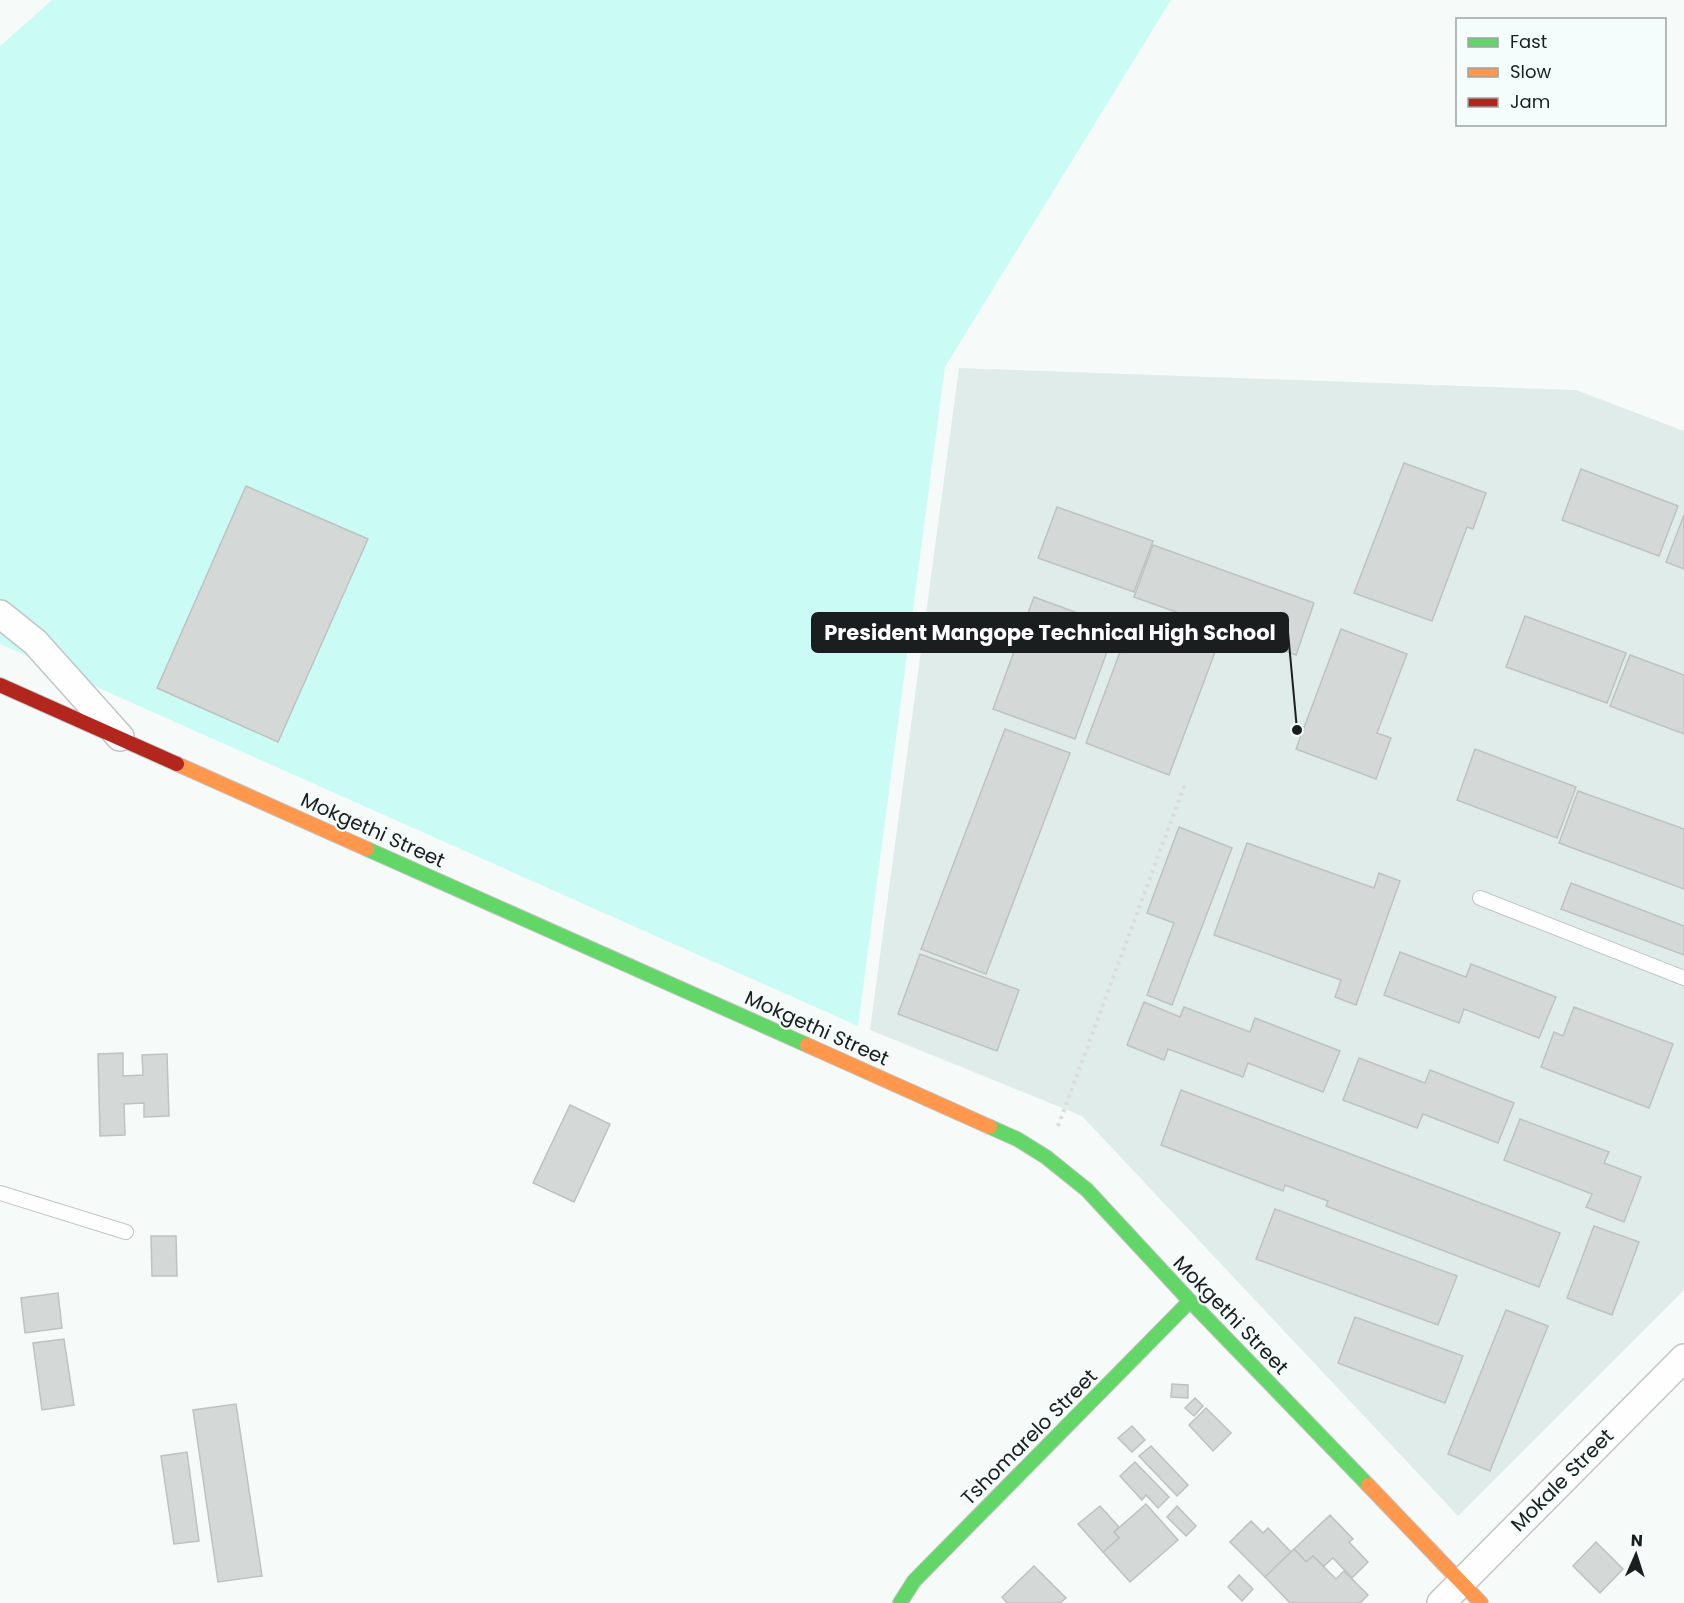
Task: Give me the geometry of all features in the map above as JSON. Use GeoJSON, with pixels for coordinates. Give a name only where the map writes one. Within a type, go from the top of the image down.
{"type":"FeatureCollection","features":[{"type":"Feature","properties":{"kind":"street"},"geometry":{"type":"LineString","coordinates":[[0,614],[35,642],[123,740]]}},
{"type":"Feature","properties":{"kind":"street","name":"Mokgethi Street"},"geometry":{"type":"LineString","coordinates":[[0,686],[1017,1139],[1046,1157],[1087,1190],[1190,1301],[1481,1603]]}},
{"type":"Feature","properties":{"kind":"street","name":"Tshomarelo Street"},"geometry":{"type":"LineString","coordinates":[[900,1603],[914,1581],[1190,1301]]}},
{"type":"Feature","properties":{"kind":"street","name":"Mokale Street"},"geometry":{"type":"LineString","coordinates":[[1441,1603],[1684,1358]]}},
{"type":"Feature","properties":{"kind":"lane"},"geometry":{"type":"LineString","coordinates":[[1480,898],[1684,978]]}},
{"type":"Feature","properties":{"kind":"lane"},"geometry":{"type":"LineString","coordinates":[[0,1192],[126,1232]]}},
{"type":"Feature","properties":{"kind":"path"},"geometry":{"type":"LineString","coordinates":[[1046,1157],[1185,784]]}},
{"type":"Feature","properties":{"kind":"shaded area"},"geometry":{"type":"Polygon","coordinates":[[[52,0],[1171,0],[945,367],[858,1026],[0,644],[0,46],[52,0]]]}},
{"type":"Feature","properties":{"kind":"shaded area"},"geometry":{"type":"Polygon","coordinates":[[[959,368],[1576,390],[1684,431],[1684,1290],[1458,1516],[1082,1116],[870,1030],[959,368]]]}},
{"type":"Feature","properties":{"kind":"building"},"geometry":{"type":"Polygon","coordinates":[[[1404,463],[1486,493],[1473,529],[1467,527],[1432,621],[1354,593],[1404,463]]]}},
{"type":"Feature","properties":{"kind":"building"},"geometry":{"type":"Polygon","coordinates":[[[1581,469],[1678,506],[1659,556],[1562,520],[1581,469]]]}},
{"type":"Feature","properties":{"kind":"building"},"geometry":{"type":"Polygon","coordinates":[[[246,486],[368,539],[278,742],[157,688],[246,486]]]}},
{"type":"Feature","properties":{"kind":"building"},"geometry":{"type":"Polygon","coordinates":[[[1057,507],[1153,541],[1134,592],[1038,558],[1057,507]]]}},
{"type":"Feature","properties":{"kind":"building"},"geometry":{"type":"Polygon","coordinates":[[[1684,515],[1684,569],[1666,562],[1684,515]]]}},
{"type":"Feature","properties":{"kind":"building"},"geometry":{"type":"Polygon","coordinates":[[[1153,545],[1314,603],[1296,655],[1134,597],[1153,545]]]}},
{"type":"Feature","properties":{"kind":"building"},"geometry":{"type":"Polygon","coordinates":[[[1034,597],[1116,627],[1075,739],[993,709],[1034,597]]]}},
{"type":"Feature","properties":{"kind":"building"},"geometry":{"type":"Polygon","coordinates":[[[1525,616],[1626,653],[1607,703],[1506,667],[1525,616]]]}},
{"type":"Feature","properties":{"kind":"building"},"geometry":{"type":"Polygon","coordinates":[[[1132,620],[1215,652],[1169,775],[1086,743],[1132,620]]]}},
{"type":"Feature","properties":{"kind":"building"},"geometry":{"type":"Polygon","coordinates":[[[1341,629],[1407,654],[1377,733],[1391,738],[1376,779],[1296,749],[1341,629]]]}},
{"type":"Feature","properties":{"kind":"building"},"geometry":{"type":"Polygon","coordinates":[[[1630,655],[1684,675],[1684,734],[1610,706],[1630,655]]]}},
{"type":"Feature","properties":{"kind":"building"},"geometry":{"type":"Polygon","coordinates":[[[1005,729],[1070,753],[986,974],[921,949],[1005,729]]]}},
{"type":"Feature","properties":{"kind":"building"},"geometry":{"type":"Polygon","coordinates":[[[1475,749],[1576,787],[1557,838],[1457,800],[1475,749]]]}},
{"type":"Feature","properties":{"kind":"building"},"geometry":{"type":"Polygon","coordinates":[[[1578,791],[1684,829],[1684,889],[1559,843],[1578,791]]]}},
{"type":"Feature","properties":{"kind":"building"},"geometry":{"type":"Polygon","coordinates":[[[1179,827],[1232,848],[1172,1005],[1147,995],[1174,923],[1147,913],[1179,827]]]}},
{"type":"Feature","properties":{"kind":"building"},"geometry":{"type":"Polygon","coordinates":[[[1247,843],[1374,888],[1379,873],[1400,881],[1356,1005],[1335,997],[1341,980],[1214,935],[1247,843]]]}},
{"type":"Feature","properties":{"kind":"building"},"geometry":{"type":"Polygon","coordinates":[[[1571,883],[1684,926],[1684,955],[1561,909],[1571,883]]]}},
{"type":"Feature","properties":{"kind":"building"},"geometry":{"type":"Polygon","coordinates":[[[1400,952],[1466,977],[1471,964],[1556,997],[1539,1038],[1464,1009],[1459,1023],[1384,995],[1400,952]]]}},
{"type":"Feature","properties":{"kind":"building"},"geometry":{"type":"Polygon","coordinates":[[[920,954],[1019,990],[997,1051],[898,1014],[920,954]]]}},
{"type":"Feature","properties":{"kind":"building"},"geometry":{"type":"Polygon","coordinates":[[[1144,1002],[1180,1017],[1184,1007],[1250,1032],[1255,1018],[1340,1051],[1323,1092],[1248,1063],[1243,1077],[1168,1049],[1164,1060],[1127,1045],[1144,1002]]]}},
{"type":"Feature","properties":{"kind":"building"},"geometry":{"type":"Polygon","coordinates":[[[1574,1007],[1673,1044],[1649,1108],[1541,1067],[1554,1032],[1563,1036],[1574,1007]]]}},
{"type":"Feature","properties":{"kind":"building"},"geometry":{"type":"Polygon","coordinates":[[[123,1053],[123,1076],[143,1075],[142,1055],[167,1054],[169,1116],[144,1117],[144,1103],[124,1104],[125,1135],[100,1136],[98,1054],[123,1053]]]}},
{"type":"Feature","properties":{"kind":"building"},"geometry":{"type":"Polygon","coordinates":[[[1359,1058],[1425,1083],[1430,1070],[1514,1103],[1498,1143],[1423,1114],[1417,1128],[1343,1100],[1359,1058]]]}},
{"type":"Feature","properties":{"kind":"building"},"geometry":{"type":"Polygon","coordinates":[[[1181,1090],[1560,1233],[1539,1287],[1326,1206],[1328,1201],[1285,1185],[1283,1191],[1161,1145],[1181,1090]]]}},
{"type":"Feature","properties":{"kind":"building"},"geometry":{"type":"Polygon","coordinates":[[[570,1105],[610,1124],[574,1202],[533,1183],[570,1105]]]}},
{"type":"Feature","properties":{"kind":"building"},"geometry":{"type":"Polygon","coordinates":[[[1520,1119],[1609,1152],[1604,1163],[1641,1177],[1624,1222],[1586,1207],[1592,1194],[1504,1160],[1520,1119]]]}},
{"type":"Feature","properties":{"kind":"building"},"geometry":{"type":"Polygon","coordinates":[[[1275,1209],[1457,1276],[1438,1325],[1256,1259],[1275,1209]]]}},
{"type":"Feature","properties":{"kind":"building"},"geometry":{"type":"Polygon","coordinates":[[[1594,1226],[1639,1242],[1612,1315],[1567,1298],[1594,1226]]]}},
{"type":"Feature","properties":{"kind":"building"},"geometry":{"type":"Polygon","coordinates":[[[151,1236],[176,1236],[177,1276],[152,1276],[151,1236]]]}},
{"type":"Feature","properties":{"kind":"building"},"geometry":{"type":"Polygon","coordinates":[[[58,1293],[62,1328],[25,1333],[21,1298],[58,1293]]]}},
{"type":"Feature","properties":{"kind":"building"},"geometry":{"type":"Polygon","coordinates":[[[1506,1310],[1548,1326],[1490,1471],[1448,1454],[1506,1310]]]}},
{"type":"Feature","properties":{"kind":"building"},"geometry":{"type":"Polygon","coordinates":[[[1355,1317],[1463,1356],[1445,1403],[1338,1363],[1355,1317]]]}},
{"type":"Feature","properties":{"kind":"building"},"geometry":{"type":"Polygon","coordinates":[[[64,1339],[74,1405],[42,1410],[33,1343],[64,1339]]]}},
{"type":"Feature","properties":{"kind":"building"},"geometry":{"type":"Polygon","coordinates":[[[1172,1384],[1188,1385],[1188,1398],[1171,1397],[1172,1384]]]}},
{"type":"Feature","properties":{"kind":"building"},"geometry":{"type":"Polygon","coordinates":[[[1195,1398],[1203,1406],[1194,1416],[1185,1408],[1195,1398]]]}},
{"type":"Feature","properties":{"kind":"building"},"geometry":{"type":"Polygon","coordinates":[[[236,1404],[262,1576],[218,1582],[193,1410],[236,1404]]]}},
{"type":"Feature","properties":{"kind":"building"},"geometry":{"type":"Polygon","coordinates":[[[1206,1408],[1231,1433],[1213,1451],[1189,1425],[1206,1408]]]}},
{"type":"Feature","properties":{"kind":"building"},"geometry":{"type":"Polygon","coordinates":[[[1132,1426],[1145,1440],[1132,1452],[1118,1438],[1132,1426]]]}},
{"type":"Feature","properties":{"kind":"building"},"geometry":{"type":"Polygon","coordinates":[[[1151,1446],[1188,1485],[1177,1496],[1139,1456],[1151,1446]]]}},
{"type":"Feature","properties":{"kind":"building"},"geometry":{"type":"Polygon","coordinates":[[[187,1452],[199,1541],[174,1544],[161,1456],[187,1452]]]}},
{"type":"Feature","properties":{"kind":"building"},"geometry":{"type":"Polygon","coordinates":[[[1135,1462],[1169,1497],[1158,1508],[1146,1495],[1142,1500],[1120,1476],[1135,1462]]]}},
{"type":"Feature","properties":{"kind":"building"},"geometry":{"type":"Polygon","coordinates":[[[1146,1504],[1178,1540],[1130,1582],[1103,1552],[1119,1538],[1114,1532],[1146,1504]]]}},
{"type":"Feature","properties":{"kind":"building"},"geometry":{"type":"Polygon","coordinates":[[[1100,1506],[1119,1527],[1114,1532],[1119,1538],[1103,1552],[1078,1524],[1100,1506]]]}},
{"type":"Feature","properties":{"kind":"building"},"geometry":{"type":"Polygon","coordinates":[[[1177,1506],[1196,1526],[1186,1536],[1167,1517],[1177,1506]]]}},
{"type":"Feature","properties":{"kind":"building"},"geometry":{"type":"Polygon","coordinates":[[[1330,1515],[1353,1539],[1349,1542],[1368,1562],[1352,1578],[1333,1558],[1324,1566],[1313,1556],[1306,1562],[1294,1549],[1330,1515]]]}},
{"type":"Feature","properties":{"kind":"building"},"geometry":{"type":"Polygon","coordinates":[[[1251,1521],[1263,1533],[1268,1528],[1291,1552],[1265,1577],[1230,1542],[1251,1521]]]}},
{"type":"Feature","properties":{"kind":"building"},"geometry":{"type":"Polygon","coordinates":[[[1596,1542],[1623,1569],[1600,1593],[1573,1566],[1596,1542]]]}},
{"type":"Feature","properties":{"kind":"building"},"geometry":{"type":"Polygon","coordinates":[[[1294,1549],[1306,1562],[1313,1556],[1336,1579],[1344,1571],[1368,1595],[1360,1603],[1290,1603],[1265,1577],[1294,1549]]]}},
{"type":"Feature","properties":{"kind":"building"},"geometry":{"type":"Polygon","coordinates":[[[1034,1566],[1066,1598],[1060,1603],[1007,1603],[1002,1597],[1034,1566]]]}},
{"type":"Feature","properties":{"kind":"building"},"geometry":{"type":"Polygon","coordinates":[[[1239,1575],[1253,1589],[1242,1601],[1228,1587],[1239,1575]]]}},
{"type":"Feature","properties":{"kind":"traffic: fast"},"geometry":{"type":"LineString","coordinates":[[367,849],[807,1045]]}},
{"type":"Feature","properties":{"kind":"traffic: fast"},"geometry":{"type":"LineString","coordinates":[[990,1127],[1017,1139],[1046,1157],[1087,1190],[1190,1301],[1368,1485]]}},
{"type":"Feature","properties":{"kind":"traffic: fast"},"geometry":{"type":"LineString","coordinates":[[900,1603],[914,1581],[1190,1301]]}},
{"type":"Feature","properties":{"kind":"traffic: slow"},"geometry":{"type":"LineString","coordinates":[[177,764],[367,849]]}},
{"type":"Feature","properties":{"kind":"traffic: slow"},"geometry":{"type":"LineString","coordinates":[[807,1045],[990,1127]]}},
{"type":"Feature","properties":{"kind":"traffic: slow"},"geometry":{"type":"LineString","coordinates":[[1368,1485],[1481,1603]]}},
{"type":"Feature","properties":{"kind":"traffic: jam"},"geometry":{"type":"LineString","coordinates":[[0,685],[177,764]]}},
{"type":"Feature","properties":{"kind":"place","name":"President Mangope Technical High School"},"geometry":{"type":"Point","coordinates":[1297,730]}}]}
